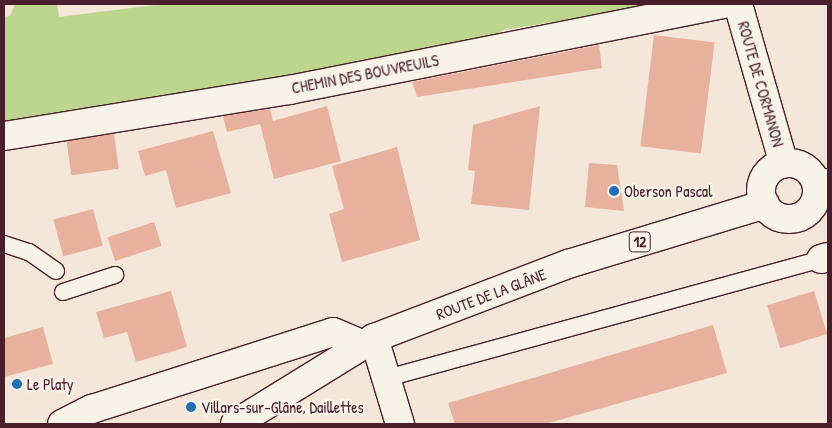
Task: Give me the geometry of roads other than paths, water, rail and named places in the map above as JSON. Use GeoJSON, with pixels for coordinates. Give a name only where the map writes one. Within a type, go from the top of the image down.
{"type":"FeatureCollection","features":[{"type":"Feature","properties":{"kind":"street","name":"CHEMIN DES BOUVREUILS"},"geometry":{"type":"LineString","coordinates":[[4,136],[289,90],[692,7],[724,4]]}},
{"type":"Feature","properties":{"kind":"street","name":"ROUTE DE CORMANON"},"geometry":{"type":"LineString","coordinates":[[738,4],[784,164]]}},
{"type":"Feature","properties":{"kind":"street"},"geometry":{"type":"LineString","coordinates":[[784,164],[805,168],[823,184],[815,202],[795,218],[777,216],[765,204],[761,192],[764,179],[784,164]]}},
{"type":"Feature","properties":{"kind":"street","name":"ROUTE DE LA GLÂNE"},"geometry":{"type":"LineString","coordinates":[[235,424],[367,341],[568,264],[765,204]]}},
{"type":"Feature","properties":{"kind":"street"},"geometry":{"type":"LineString","coordinates":[[62,424],[92,409],[333,332],[367,341],[387,378],[400,424]]}},
{"type":"Feature","properties":{"kind":"lane"},"geometry":{"type":"LineString","coordinates":[[4,244],[29,252],[56,271]]}},
{"type":"Feature","properties":{"kind":"lane"},"geometry":{"type":"LineString","coordinates":[[387,378],[825,258]]}},
{"type":"Feature","properties":{"kind":"lane"},"geometry":{"type":"LineString","coordinates":[[63,292],[115,275]]}},
{"type":"Feature","properties":{"kind":"place","name":"Oberson Pascal"},"geometry":{"type":"Point","coordinates":[614,191]}},
{"type":"Feature","properties":{"kind":"place","name":"Le Platy"},"geometry":{"type":"Point","coordinates":[17,384]}},
{"type":"Feature","properties":{"kind":"place","name":"Villars-sur-Glâne, Daillettes"},"geometry":{"type":"Point","coordinates":[191,407]}}]}
